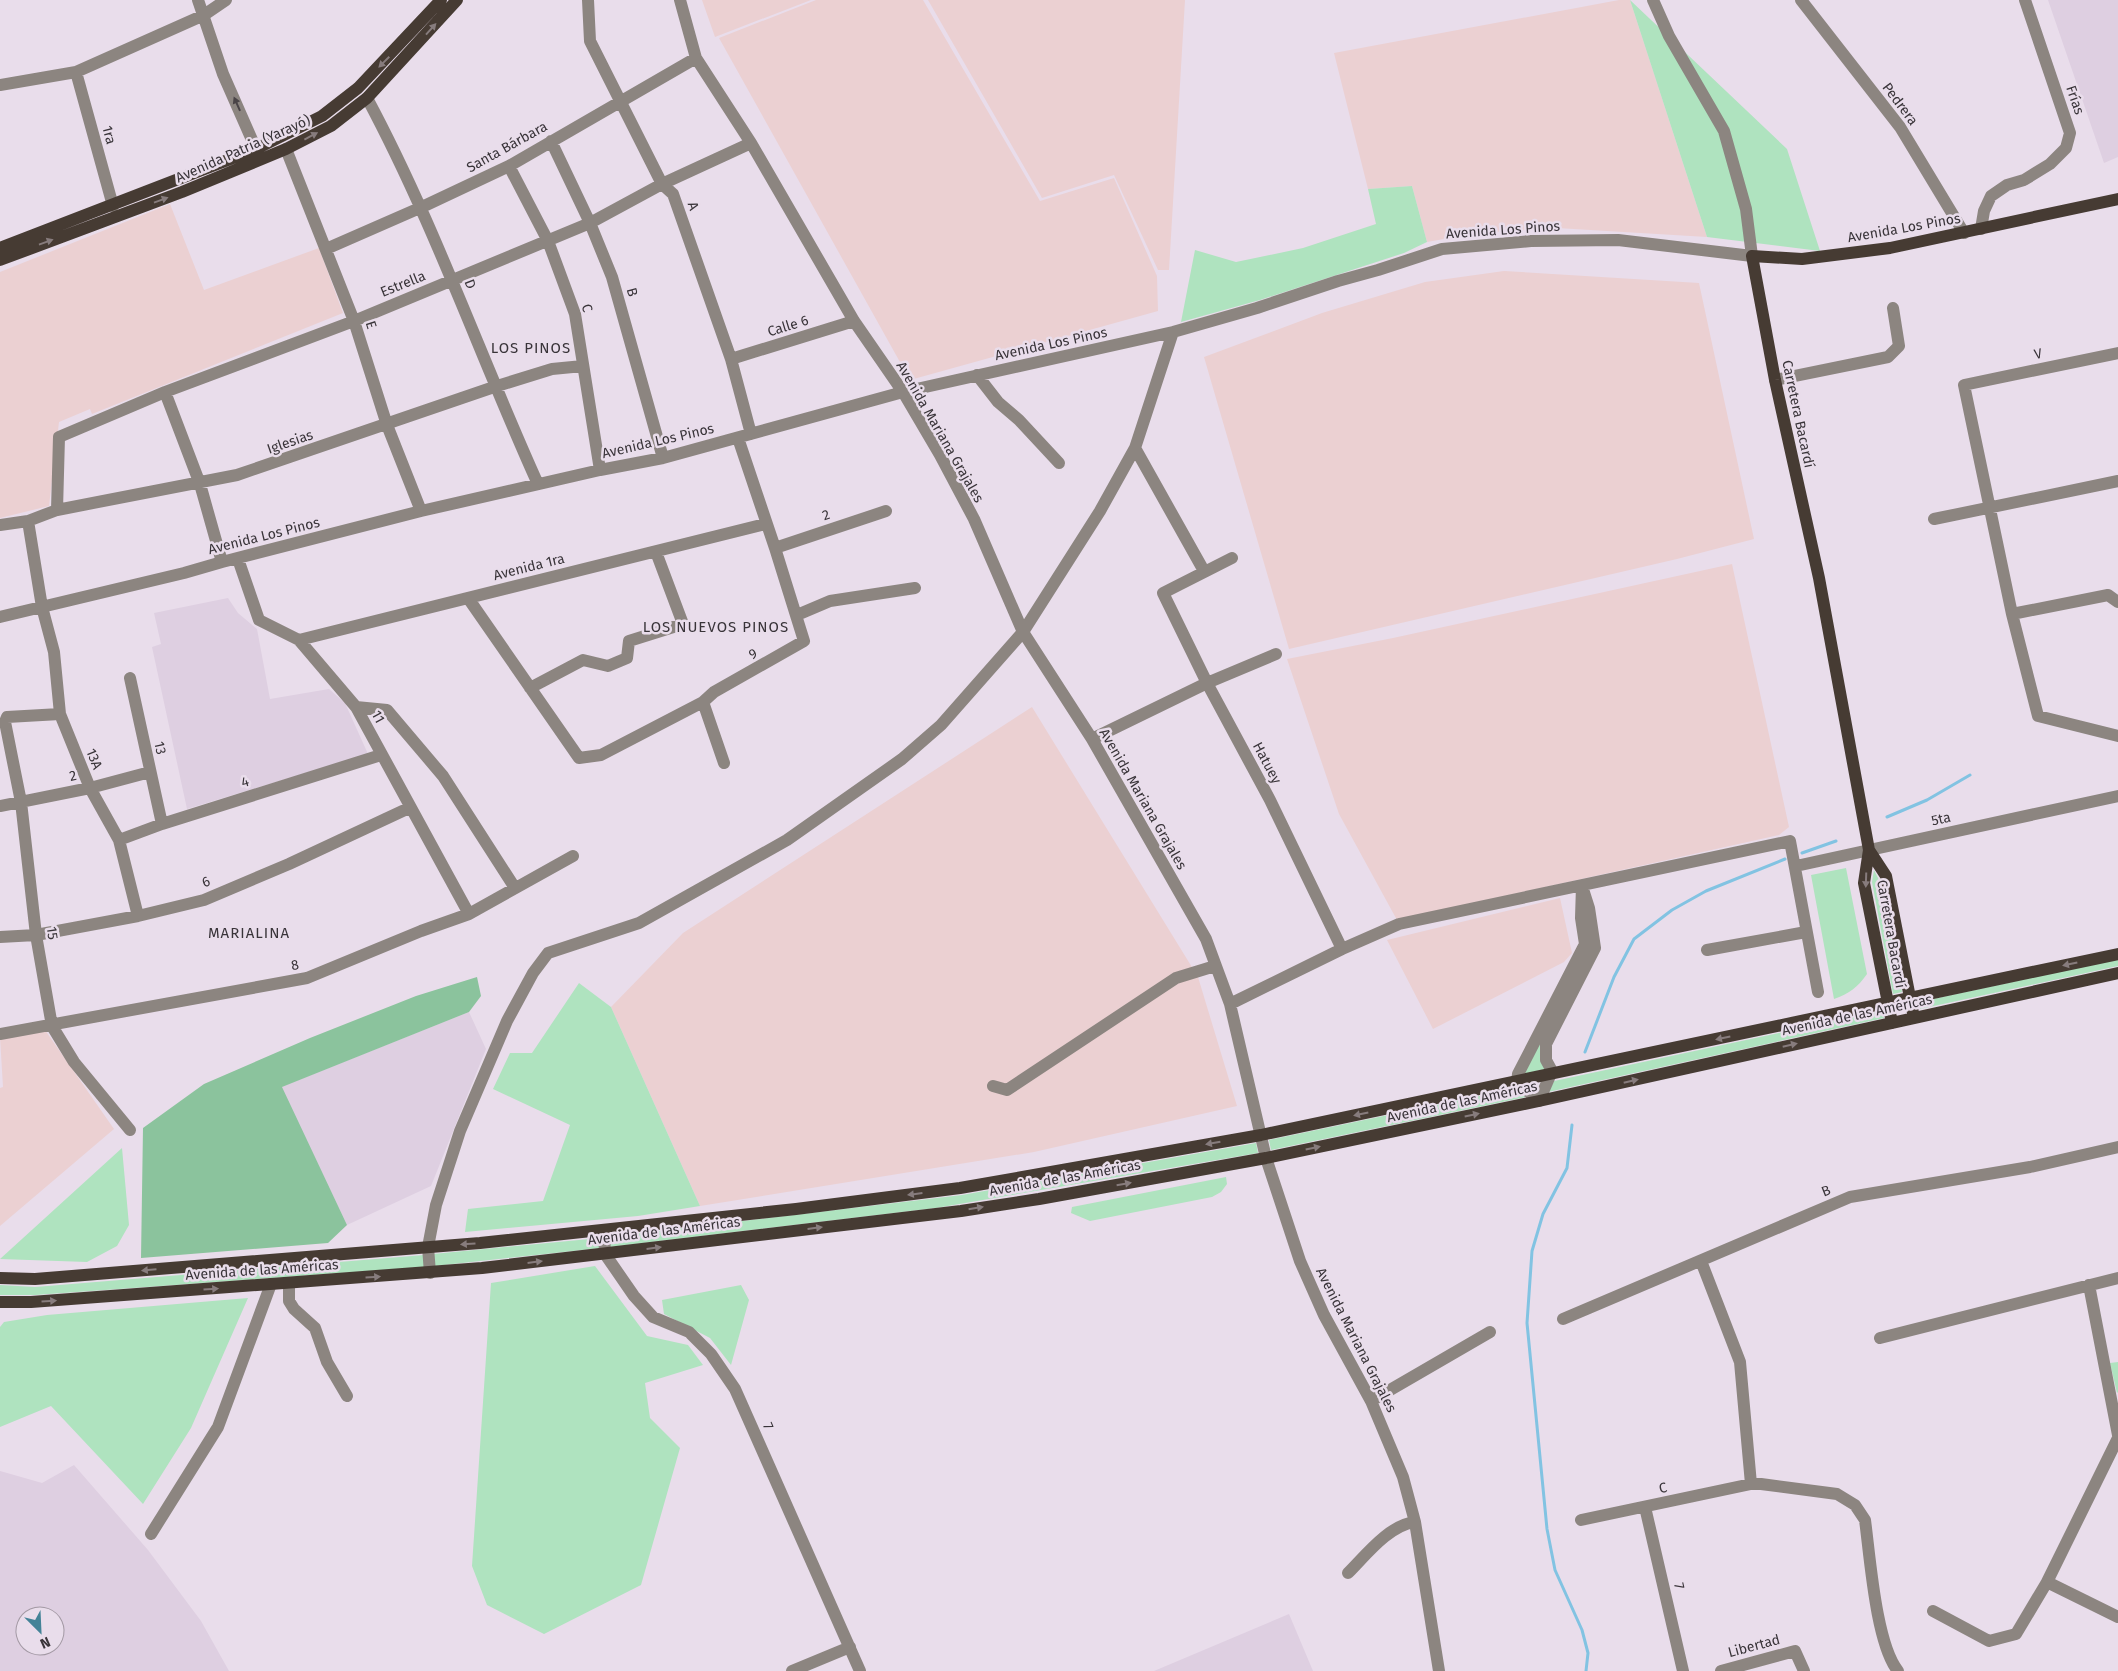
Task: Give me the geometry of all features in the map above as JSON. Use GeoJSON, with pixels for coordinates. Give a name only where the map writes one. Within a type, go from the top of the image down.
{"type":"FeatureCollection","features":[{"type":"Feature","properties":{"kind":"main road","name":"Avenida Patria (Yarayó)"},"geometry":{"type":"LineString","coordinates":[[0,260],[180,186],[322,116],[358,88],[441,0]]}},
{"type":"Feature","properties":{"kind":"main road","name":"Avenida Patria (Yarayó)"},"geometry":{"type":"LineString","coordinates":[[0,248],[113,206],[180,186],[286,149],[331,126],[367,98],[457,0]]}},
{"type":"Feature","properties":{"kind":"main road","name":"Avenida Los Pinos"},"geometry":{"type":"LineString","coordinates":[[1752,256],[1802,259],[1890,248],[2118,199]]}},
{"type":"Feature","properties":{"kind":"main road","name":"Carretera Bacardí"},"geometry":{"type":"LineString","coordinates":[[1752,256],[1774,380],[1819,578],[1869,850],[1864,883],[1892,1023]]}},
{"type":"Feature","properties":{"kind":"main road","name":"Carretera Bacardí"},"geometry":{"type":"LineString","coordinates":[[1869,850],[1886,876],[1914,1018]]}},
{"type":"Feature","properties":{"kind":"main road","name":"Avenida de las Américas"},"geometry":{"type":"LineString","coordinates":[[0,1278],[35,1279],[604,1231],[960,1188],[1261,1135],[2118,954]]}},
{"type":"Feature","properties":{"kind":"main road","name":"Avenida de las Américas"},"geometry":{"type":"LineString","coordinates":[[4,1304],[430,1273],[606,1254],[961,1211],[1266,1158],[1539,1101],[2118,973]]}},
{"type":"Feature","properties":{"kind":"street"},"geometry":{"type":"LineString","coordinates":[[198,0],[223,74],[256,149]]}},
{"type":"Feature","properties":{"kind":"street"},"geometry":{"type":"LineString","coordinates":[[0,84],[76,72],[204,15],[226,0]]}},
{"type":"Feature","properties":{"kind":"street","name":"A"},"geometry":{"type":"LineString","coordinates":[[588,0],[590,41],[662,184],[673,194],[731,359],[752,434]]}},
{"type":"Feature","properties":{"kind":"street","name":"Avenida Mariana Grajales"},"geometry":{"type":"LineString","coordinates":[[680,0],[696,58],[751,143],[854,321],[903,392],[940,455],[974,519],[1023,632],[1092,739],[1206,940],[1230,1004],[1266,1158],[1300,1261],[1324,1315],[1371,1401],[1403,1477],[1416,1522],[1440,1671]]}},
{"type":"Feature","properties":{"kind":"street","name":"Carretera Bacardí"},"geometry":{"type":"LineString","coordinates":[[1654,0],[1669,36],[1724,131],[1746,209],[1752,256]]}},
{"type":"Feature","properties":{"kind":"street","name":"Pedrera"},"geometry":{"type":"LineString","coordinates":[[1801,0],[1900,127],[1964,233]]}},
{"type":"Feature","properties":{"kind":"street","name":"Frías"},"geometry":{"type":"LineString","coordinates":[[1981,229],[1984,210],[1991,196],[2007,185],[2024,180],[2050,164],[2066,148],[2070,133],[2025,0]]}},
{"type":"Feature","properties":{"kind":"street","name":"Santa Bárbara"},"geometry":{"type":"LineString","coordinates":[[326,249],[509,166],[696,58]]}},
{"type":"Feature","properties":{"kind":"street","name":"1ra"},"geometry":{"type":"LineString","coordinates":[[76,72],[113,206]]}},
{"type":"Feature","properties":{"kind":"street","name":"D"},"geometry":{"type":"LineString","coordinates":[[367,98],[395,148],[422,207],[453,280],[494,386],[538,484]]}},
{"type":"Feature","properties":{"kind":"street","name":"B"},"geometry":{"type":"LineString","coordinates":[[551,141],[590,223],[612,277],[663,458]]}},
{"type":"Feature","properties":{"kind":"street","name":"Estrella"},"geometry":{"type":"LineString","coordinates":[[57,510],[59,437],[165,392],[354,321],[548,241],[590,223],[662,184],[751,143]]}},
{"type":"Feature","properties":{"kind":"street","name":"E"},"geometry":{"type":"LineString","coordinates":[[286,149],[354,321],[387,425],[420,511]]}},
{"type":"Feature","properties":{"kind":"street","name":"C"},"geometry":{"type":"LineString","coordinates":[[509,166],[548,241],[574,314],[600,470]]}},
{"type":"Feature","properties":{"kind":"street","name":"Avenida Los Pinos"},"geometry":{"type":"LineString","coordinates":[[0,617],[184,574],[222,562],[420,511],[600,470],[663,458],[903,392],[1173,332],[1257,308],[1338,280],[1378,270],[1442,249],[1532,241],[1618,240],[1752,256]]}},
{"type":"Feature","properties":{"kind":"street"},"geometry":{"type":"LineString","coordinates":[[1774,380],[1888,357],[1899,346],[1893,308]]}},
{"type":"Feature","properties":{"kind":"street","name":"Calle 6"},"geometry":{"type":"LineString","coordinates":[[731,359],[854,321]]}},
{"type":"Feature","properties":{"kind":"street"},"geometry":{"type":"LineString","coordinates":[[430,1273],[428,1247],[436,1205],[460,1131],[508,1021],[533,972],[548,953],[639,923],[787,840],[902,759],[941,725],[1023,632],[1100,511],[1136,448],[1173,332]]}},
{"type":"Feature","properties":{"kind":"street","name":"V"},"geometry":{"type":"LineString","coordinates":[[1990,508],[1964,385],[2118,353]]}},
{"type":"Feature","properties":{"kind":"street","name":"Iglesias"},"geometry":{"type":"LineString","coordinates":[[0,525],[28,521],[57,510],[200,484],[237,475],[387,425],[494,386],[552,369],[583,366]]}},
{"type":"Feature","properties":{"kind":"street"},"geometry":{"type":"LineString","coordinates":[[977,376],[998,402],[1059,463]]}},
{"type":"Feature","properties":{"kind":"street"},"geometry":{"type":"LineString","coordinates":[[165,392],[200,484],[222,562]]}},
{"type":"Feature","properties":{"kind":"street","name":"9"},"geometry":{"type":"LineString","coordinates":[[530,688],[579,758],[601,755],[702,702],[714,692],[804,641],[738,438]]}},
{"type":"Feature","properties":{"kind":"street"},"geometry":{"type":"LineString","coordinates":[[1136,448],[1204,571],[1232,558]]}},
{"type":"Feature","properties":{"kind":"street"},"geometry":{"type":"LineString","coordinates":[[1934,519],[2118,480]]}},
{"type":"Feature","properties":{"kind":"street"},"geometry":{"type":"LineString","coordinates":[[1990,508],[2012,614],[2038,716],[2118,736]]}},
{"type":"Feature","properties":{"kind":"street","name":"2"},"geometry":{"type":"LineString","coordinates":[[775,548],[886,511]]}},
{"type":"Feature","properties":{"kind":"street"},"geometry":{"type":"LineString","coordinates":[[28,521],[42,606]]}},
{"type":"Feature","properties":{"kind":"street","name":"Avenida 1ra"},"geometry":{"type":"LineString","coordinates":[[299,640],[766,524]]}},
{"type":"Feature","properties":{"kind":"street"},"geometry":{"type":"LineString","coordinates":[[468,598],[530,688],[583,660],[608,666],[627,658],[629,641],[683,624],[656,552]]}},
{"type":"Feature","properties":{"kind":"street","name":"11"},"geometry":{"type":"LineString","coordinates":[[238,559],[259,620],[299,640],[356,707],[409,808],[469,914]]}},
{"type":"Feature","properties":{"kind":"street","name":"Hatuey"},"geometry":{"type":"LineString","coordinates":[[1204,571],[1163,593],[1207,683],[1270,800],[1342,949]]}},
{"type":"Feature","properties":{"kind":"street"},"geometry":{"type":"LineString","coordinates":[[797,615],[830,601],[915,588]]}},
{"type":"Feature","properties":{"kind":"street"},"geometry":{"type":"LineString","coordinates":[[2012,614],[2108,595],[2118,602]]}},
{"type":"Feature","properties":{"kind":"street","name":"13A"},"geometry":{"type":"LineString","coordinates":[[42,606],[54,652],[60,714],[90,788],[119,840],[138,916]]}},
{"type":"Feature","properties":{"kind":"street"},"geometry":{"type":"LineString","coordinates":[[1092,739],[1207,683],[1276,654]]}},
{"type":"Feature","properties":{"kind":"street","name":"13"},"geometry":{"type":"LineString","coordinates":[[130,678],[162,824]]}},
{"type":"Feature","properties":{"kind":"street"},"geometry":{"type":"LineString","coordinates":[[702,702],[724,763]]}},
{"type":"Feature","properties":{"kind":"street"},"geometry":{"type":"LineString","coordinates":[[356,707],[387,710],[443,776],[515,888]]}},
{"type":"Feature","properties":{"kind":"street","name":"15"},"geometry":{"type":"LineString","coordinates":[[60,714],[7,717],[5,722],[21,802],[36,935],[52,1026],[74,1062],[130,1130]]}},
{"type":"Feature","properties":{"kind":"street","name":"4"},"geometry":{"type":"LineString","coordinates":[[119,840],[162,824],[381,754]]}},
{"type":"Feature","properties":{"kind":"street","name":"2"},"geometry":{"type":"LineString","coordinates":[[0,806],[90,788],[150,772]]}},
{"type":"Feature","properties":{"kind":"street","name":"5ta"},"geometry":{"type":"LineString","coordinates":[[1796,866],[2118,796]]}},
{"type":"Feature","properties":{"kind":"street","name":"6"},"geometry":{"type":"LineString","coordinates":[[0,937],[36,935],[138,916],[204,900],[289,864],[409,808]]}},
{"type":"Feature","properties":{"kind":"street"},"geometry":{"type":"LineString","coordinates":[[1230,1004],[1342,949],[1399,924],[1790,841],[1818,992]]}},
{"type":"Feature","properties":{"kind":"street","name":"8"},"geometry":{"type":"LineString","coordinates":[[0,1034],[307,978],[421,931],[469,914],[573,856]]}},
{"type":"Feature","properties":{"kind":"street"},"geometry":{"type":"LineString","coordinates":[[1582,886],[1589,908],[1595,948],[1546,1044],[1546,1060],[1552,1074],[1539,1101],[1517,1082],[1520,1070],[1585,944],[1582,918],[1582,886]]}},
{"type":"Feature","properties":{"kind":"street"},"geometry":{"type":"LineString","coordinates":[[1707,950],[1806,932]]}},
{"type":"Feature","properties":{"kind":"street"},"geometry":{"type":"LineString","coordinates":[[993,1086],[1007,1090],[1176,978],[1215,966]]}},
{"type":"Feature","properties":{"kind":"street","name":"B"},"geometry":{"type":"LineString","coordinates":[[1562,1319],[1859,1195],[2030,1167],[2118,1148]]}},
{"type":"Feature","properties":{"kind":"street","name":"7"},"geometry":{"type":"LineString","coordinates":[[604,1231],[606,1254],[634,1296],[653,1317],[690,1332],[711,1354],[735,1389],[860,1671]]}},
{"type":"Feature","properties":{"kind":"street"},"geometry":{"type":"LineString","coordinates":[[1701,1262],[1740,1362],[1751,1484]]}},
{"type":"Feature","properties":{"kind":"street"},"geometry":{"type":"LineString","coordinates":[[1880,1338],[2118,1278]]}},
{"type":"Feature","properties":{"kind":"street"},"geometry":{"type":"LineString","coordinates":[[289,1283],[289,1301],[294,1309],[315,1328],[327,1362],[347,1396]]}},
{"type":"Feature","properties":{"kind":"street"},"geometry":{"type":"LineString","coordinates":[[151,1534],[218,1427],[271,1284]]}},
{"type":"Feature","properties":{"kind":"street"},"geometry":{"type":"LineString","coordinates":[[1932,1611],[1989,1641],[2016,1634],[2047,1582],[2118,1437],[2088,1285]]}},
{"type":"Feature","properties":{"kind":"street"},"geometry":{"type":"LineString","coordinates":[[1371,1401],[1490,1332]]}},
{"type":"Feature","properties":{"kind":"street","name":"C"},"geometry":{"type":"LineString","coordinates":[[1581,1520],[1751,1484],[1837,1494],[1855,1505],[1865,1520],[1881,1630],[1891,1663],[1898,1671]]}},
{"type":"Feature","properties":{"kind":"street","name":"7"},"geometry":{"type":"LineString","coordinates":[[1645,1507],[1683,1671]]}},
{"type":"Feature","properties":{"kind":"street"},"geometry":{"type":"LineString","coordinates":[[1348,1574],[1373,1549],[1404,1524],[1416,1522]]}},
{"type":"Feature","properties":{"kind":"street"},"geometry":{"type":"LineString","coordinates":[[2047,1582],[2118,1617]]}},
{"type":"Feature","properties":{"kind":"street"},"geometry":{"type":"LineString","coordinates":[[792,1671],[850,1648]]}},
{"type":"Feature","properties":{"kind":"street","name":"Libertad"},"geometry":{"type":"LineString","coordinates":[[1721,1671],[1795,1651],[1804,1671]]}},
{"type":"Feature","properties":{"kind":"shaded area"},"geometry":{"type":"Polygon","coordinates":[[[702,0],[811,0],[715,37],[702,0]]]}},
{"type":"Feature","properties":{"kind":"shaded area"},"geometry":{"type":"Polygon","coordinates":[[[816,0],[923,0],[1040,201],[1114,178],[1157,276],[1158,311],[910,380],[719,38],[816,0]]]}},
{"type":"Feature","properties":{"kind":"shaded area"},"geometry":{"type":"Polygon","coordinates":[[[928,0],[1185,0],[1169,270],[1158,270],[1114,175],[1042,198],[928,0]]]}},
{"type":"Feature","properties":{"kind":"shaded area"},"geometry":{"type":"Polygon","coordinates":[[[1619,0],[1630,0],[1707,237],[1557,228],[1478,233],[1427,242],[1412,186],[1368,189],[1334,53],[1619,0]]]}},
{"type":"Feature","properties":{"kind":"shaded area"},"geometry":{"type":"Polygon","coordinates":[[[2048,0],[2118,0],[2118,157],[2104,163],[2048,0]]]}},
{"type":"Feature","properties":{"kind":"shaded area"},"geometry":{"type":"Polygon","coordinates":[[[170,204],[204,290],[319,248],[343,313],[92,414],[90,409],[59,422],[49,506],[0,518],[0,272],[170,204]]]}},
{"type":"Feature","properties":{"kind":"shaded area"},"geometry":{"type":"Polygon","coordinates":[[[1504,271],[1699,283],[1754,539],[1677,559],[1289,649],[1204,357],[1322,313],[1425,282],[1504,271]]]}},
{"type":"Feature","properties":{"kind":"shaded area"},"geometry":{"type":"Polygon","coordinates":[[[1732,564],[1789,827],[1779,835],[1397,920],[1339,814],[1287,659],[1393,638],[1732,564]]]}},
{"type":"Feature","properties":{"kind":"shaded area"},"geometry":{"type":"Polygon","coordinates":[[[228,598],[238,613],[257,629],[270,699],[329,689],[345,703],[368,754],[187,809],[152,647],[161,644],[154,613],[228,598]]]}},
{"type":"Feature","properties":{"kind":"shaded area"},"geometry":{"type":"Polygon","coordinates":[[[1032,707],[1198,977],[1237,1106],[1034,1152],[700,1206],[611,1007],[683,933],[1032,707]]]}},
{"type":"Feature","properties":{"kind":"shaded area"},"geometry":{"type":"Polygon","coordinates":[[[1560,898],[1572,953],[1564,962],[1433,1029],[1387,940],[1560,898]]]}},
{"type":"Feature","properties":{"kind":"shaded area"},"geometry":{"type":"Polygon","coordinates":[[[469,1012],[486,1049],[431,1186],[347,1225],[281,1087],[469,1012]]]}},
{"type":"Feature","properties":{"kind":"shaded area"},"geometry":{"type":"Polygon","coordinates":[[[45,1030],[114,1129],[0,1226],[0,1088],[3,1087],[0,1037],[45,1030]]]}},
{"type":"Feature","properties":{"kind":"shaded area"},"geometry":{"type":"Polygon","coordinates":[[[74,1465],[148,1550],[201,1621],[229,1671],[0,1671],[0,1471],[42,1483],[74,1465]]]}},
{"type":"Feature","properties":{"kind":"shaded area"},"geometry":{"type":"Polygon","coordinates":[[[1289,1614],[1313,1671],[1154,1671],[1289,1614]]]}},
{"type":"Feature","properties":{"kind":"green space"},"geometry":{"type":"Polygon","coordinates":[[[1630,0],[1787,149],[1820,251],[1707,237],[1630,0]]]}},
{"type":"Feature","properties":{"kind":"green space"},"geometry":{"type":"Polygon","coordinates":[[[1412,186],[1427,242],[1404,253],[1260,300],[1181,322],[1195,250],[1236,262],[1303,248],[1376,224],[1368,189],[1412,186]]]}},
{"type":"Feature","properties":{"kind":"green space"},"geometry":{"type":"Polygon","coordinates":[[[1846,868],[1867,974],[1853,990],[1834,999],[1811,875],[1846,868]]]}},
{"type":"Feature","properties":{"kind":"green space"},"geometry":{"type":"Polygon","coordinates":[[[1874,870],[1879,880],[1902,992],[1893,994],[1872,882],[1874,870]]]}},
{"type":"Feature","properties":{"kind":"green space"},"geometry":{"type":"Polygon","coordinates":[[[1591,948],[1542,1043],[1546,1069],[1523,1074],[1591,948]]]}},
{"type":"Feature","properties":{"kind":"green space"},"geometry":{"type":"Polygon","coordinates":[[[2118,959],[2118,966],[1920,1009],[1919,1002],[2118,959]]]}},
{"type":"Feature","properties":{"kind":"green space"},"geometry":{"type":"Polygon","coordinates":[[[477,977],[481,996],[469,1012],[282,1087],[347,1225],[328,1243],[141,1258],[143,1128],[204,1084],[310,1038],[416,996],[477,977]]]}},
{"type":"Feature","properties":{"kind":"green space"},"geometry":{"type":"Polygon","coordinates":[[[579,983],[611,1007],[700,1206],[638,1216],[465,1232],[468,1209],[543,1201],[570,1125],[493,1089],[510,1053],[532,1053],[579,983]]]}},
{"type":"Feature","properties":{"kind":"green space"},"geometry":{"type":"Polygon","coordinates":[[[1882,1011],[1884,1018],[1548,1092],[1554,1081],[1882,1011]]]}},
{"type":"Feature","properties":{"kind":"green space"},"geometry":{"type":"Polygon","coordinates":[[[1517,1088],[1526,1097],[1271,1150],[1269,1140],[1517,1088]]]}},
{"type":"Feature","properties":{"kind":"green space"},"geometry":{"type":"Polygon","coordinates":[[[1256,1143],[1258,1153],[936,1208],[610,1247],[608,1237],[962,1195],[1256,1143]]]}},
{"type":"Feature","properties":{"kind":"green space"},"geometry":{"type":"Polygon","coordinates":[[[122,1148],[129,1225],[117,1246],[87,1262],[0,1259],[122,1148]]]}},
{"type":"Feature","properties":{"kind":"green space"},"geometry":{"type":"Polygon","coordinates":[[[1226,1177],[1227,1184],[1221,1192],[1212,1197],[1090,1221],[1071,1213],[1072,1207],[1226,1177]]]}},
{"type":"Feature","properties":{"kind":"green space"},"geometry":{"type":"Polygon","coordinates":[[[600,1238],[601,1248],[435,1266],[433,1254],[600,1238]]]}},
{"type":"Feature","properties":{"kind":"green space"},"geometry":{"type":"Polygon","coordinates":[[[424,1255],[425,1267],[35,1295],[0,1295],[0,1285],[35,1287],[424,1255]]]}},
{"type":"Feature","properties":{"kind":"green space"},"geometry":{"type":"Polygon","coordinates":[[[595,1266],[647,1336],[688,1345],[703,1365],[645,1383],[650,1418],[680,1448],[641,1585],[544,1634],[487,1605],[472,1566],[491,1283],[595,1266]]]}},
{"type":"Feature","properties":{"kind":"green space"},"geometry":{"type":"Polygon","coordinates":[[[741,1285],[749,1300],[731,1365],[710,1338],[664,1314],[662,1300],[741,1285]]]}},
{"type":"Feature","properties":{"kind":"green space"},"geometry":{"type":"Polygon","coordinates":[[[248,1298],[191,1428],[143,1504],[51,1406],[0,1427],[0,1327],[4,1322],[47,1315],[248,1298]]]}},
{"type":"Feature","properties":{"kind":"green space"},"geometry":{"type":"Polygon","coordinates":[[[2118,1362],[2118,1392],[2117,1393],[2110,1363],[2118,1362]]]}},
{"type":"Feature","properties":{"kind":"waterway"},"geometry":{"type":"LineString","coordinates":[[1887,817],[1927,800],[1970,775]]}},
{"type":"Feature","properties":{"kind":"waterway"},"geometry":{"type":"LineString","coordinates":[[1802,853],[1836,841]]}},
{"type":"Feature","properties":{"kind":"waterway"},"geometry":{"type":"LineString","coordinates":[[1585,1052],[1614,977],[1634,939],[1672,910],[1706,891],[1785,859]]}},
{"type":"Feature","properties":{"kind":"waterway"},"geometry":{"type":"LineString","coordinates":[[1572,1125],[1567,1168],[1543,1214],[1532,1251],[1527,1323],[1547,1529],[1555,1570],[1582,1630],[1588,1653],[1586,1671]]}},
{"type":"Feature","properties":{"kind":"district","name":"LOS PINOS"},"geometry":{"type":"Point","coordinates":[531,348]}},
{"type":"Feature","properties":{"kind":"district","name":"LOS NUEVOS PINOS"},"geometry":{"type":"Point","coordinates":[716,627]}},
{"type":"Feature","properties":{"kind":"district","name":"MARIALINA"},"geometry":{"type":"Point","coordinates":[249,933]}}]}
